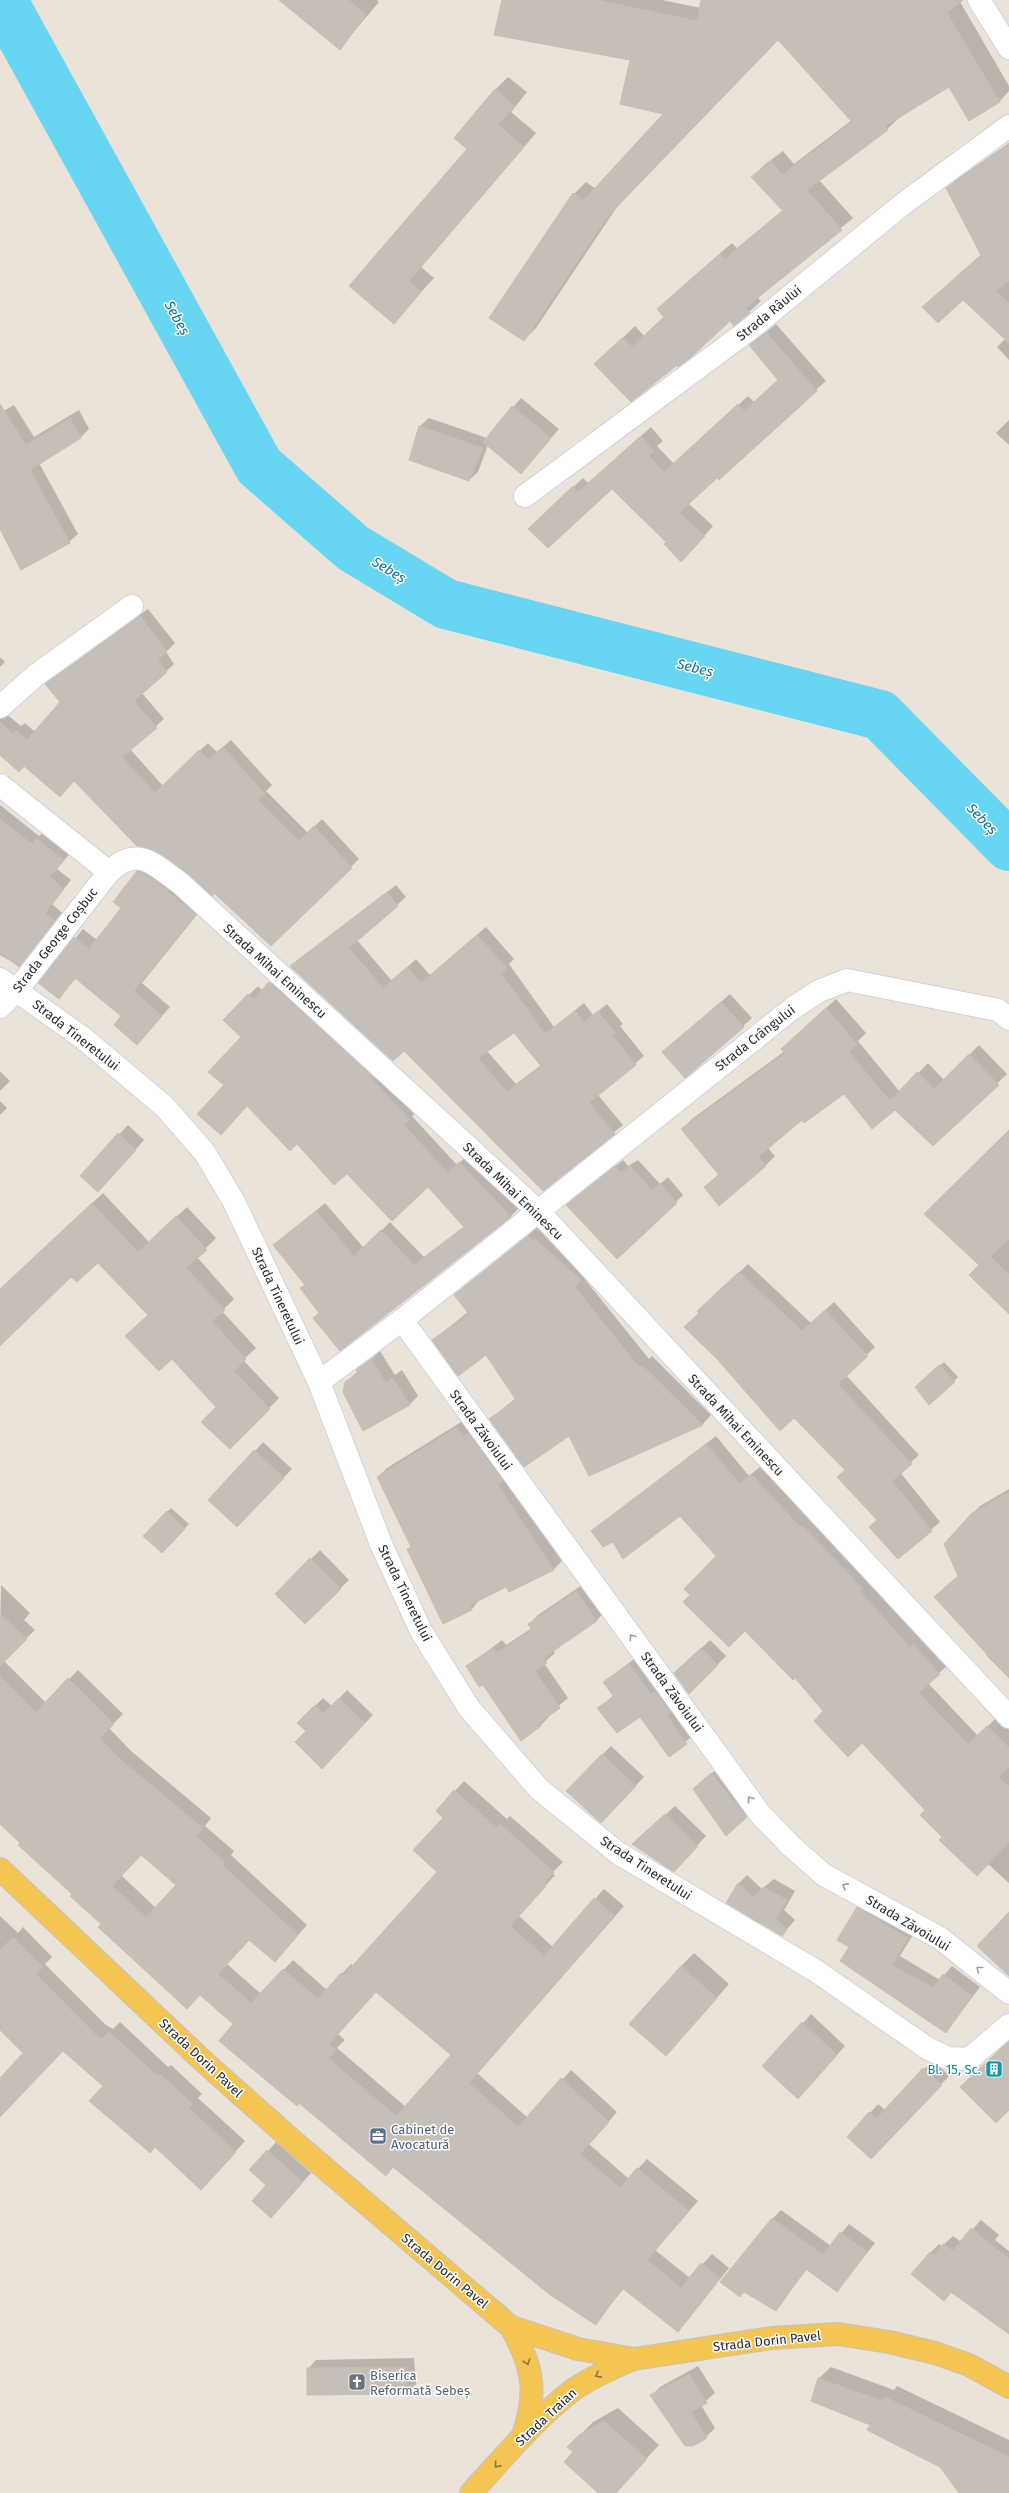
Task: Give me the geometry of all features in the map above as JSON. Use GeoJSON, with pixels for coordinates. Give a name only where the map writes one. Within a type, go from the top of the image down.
{"type":"FeatureCollection","features":[{"type":"Feature","properties":{"kind":"main road","name":"Strada Dorin Pavel"},"geometry":{"type":"LineString","coordinates":[[0,1869],[202,2060],[292,2141],[511,2327],[578,2350],[634,2359],[772,2338],[838,2334],[890,2342],[935,2353],[969,2365],[1009,2387]]}},
{"type":"Feature","properties":{"kind":"main road"},"geometry":{"type":"LineString","coordinates":[[511,2327],[523,2348],[530,2369],[532,2388],[531,2411],[523,2436]]}},
{"type":"Feature","properties":{"kind":"main road","name":"Strada Traian"},"geometry":{"type":"LineString","coordinates":[[471,2493],[523,2436],[574,2390],[599,2374],[634,2359]]}},
{"type":"Feature","properties":{"kind":"street"},"geometry":{"type":"LineString","coordinates":[[979,0],[1009,48]]}},
{"type":"Feature","properties":{"kind":"street","name":"Strada Râului"},"geometry":{"type":"LineString","coordinates":[[525,496],[750,329],[903,204],[1009,126]]}},
{"type":"Feature","properties":{"kind":"street"},"geometry":{"type":"LineString","coordinates":[[0,707],[36,675],[132,606]]}},
{"type":"Feature","properties":{"kind":"street"},"geometry":{"type":"LineString","coordinates":[[0,785],[109,872]]}},
{"type":"Feature","properties":{"kind":"street","name":"Strada Mihai Eminescu"},"geometry":{"type":"LineString","coordinates":[[109,872],[121,861],[133,857],[151,863],[180,883],[538,1211],[1009,1717]]}},
{"type":"Feature","properties":{"kind":"street","name":"Strada George Coșbuc"},"geometry":{"type":"LineString","coordinates":[[0,1007],[9,984],[109,872]]}},
{"type":"Feature","properties":{"kind":"street","name":"Strada Crângului"},"geometry":{"type":"LineString","coordinates":[[320,1382],[402,1320],[793,1008],[819,991],[847,980],[998,1010],[1009,1019]]}},
{"type":"Feature","properties":{"kind":"street","name":"Strada Tineretului"},"geometry":{"type":"LineString","coordinates":[[9,984],[83,1038],[164,1107],[205,1153],[234,1202],[320,1382],[381,1544],[421,1631],[469,1708],[539,1789],[618,1853],[816,1970],[927,2048],[948,2058],[968,2059],[1009,2025]]}},
{"type":"Feature","properties":{"kind":"street","name":"Strada Zăvoiului"},"geometry":{"type":"LineString","coordinates":[[402,1320],[761,1815],[791,1846],[824,1875],[940,1938],[1009,1993]]}},
{"type":"Feature","properties":{"kind":"building"},"geometry":{"type":"Polygon","coordinates":[[[279,0],[348,0],[366,15],[340,50],[279,0]]]}},
{"type":"Feature","properties":{"kind":"building"},"geometry":{"type":"Polygon","coordinates":[[[502,0],[597,0],[697,21],[701,0],[963,0],[947,13],[1000,102],[969,121],[949,87],[885,126],[888,130],[807,190],[842,230],[745,308],[750,313],[734,326],[730,321],[689,359],[678,367],[677,365],[631,402],[594,364],[623,337],[632,347],[664,317],[657,309],[720,254],[725,259],[783,211],[751,177],[771,161],[782,175],[852,122],[778,40],[608,216],[524,341],[489,318],[573,193],[584,200],[663,114],[620,104],[630,60],[494,35],[502,0]]]}},
{"type":"Feature","properties":{"kind":"building"},"geometry":{"type":"Polygon","coordinates":[[[495,89],[514,106],[498,125],[524,147],[409,281],[421,292],[394,324],[349,286],[467,149],[454,138],[495,89]]]}},
{"type":"Feature","properties":{"kind":"building"},"geometry":{"type":"Polygon","coordinates":[[[1009,144],[1009,281],[995,291],[1009,303],[1009,343],[963,300],[938,323],[922,307],[981,255],[946,188],[1009,144]]]}},
{"type":"Feature","properties":{"kind":"building"},"geometry":{"type":"Polygon","coordinates":[[[766,332],[817,391],[719,480],[717,478],[679,513],[705,536],[681,562],[664,544],[666,542],[612,489],[548,548],[528,529],[573,486],[578,492],[641,436],[654,451],[649,456],[664,472],[738,404],[744,411],[778,380],[749,345],[766,332]]]}},
{"type":"Feature","properties":{"kind":"building"},"geometry":{"type":"Polygon","coordinates":[[[0,404],[26,445],[70,418],[81,438],[30,470],[70,543],[21,570],[0,529],[0,404]]]}},
{"type":"Feature","properties":{"kind":"building"},"geometry":{"type":"Polygon","coordinates":[[[512,406],[551,438],[521,474],[483,442],[512,406]]]}},
{"type":"Feature","properties":{"kind":"building"},"geometry":{"type":"Polygon","coordinates":[[[419,426],[483,448],[469,481],[409,460],[419,426]]]}},
{"type":"Feature","properties":{"kind":"building"},"geometry":{"type":"Polygon","coordinates":[[[140,616],[167,652],[158,660],[167,672],[134,701],[157,728],[122,757],[155,793],[199,750],[209,760],[223,747],[265,794],[258,800],[299,841],[314,826],[352,868],[271,946],[214,893],[212,896],[187,873],[160,854],[137,846],[74,781],[60,797],[24,766],[19,772],[0,755],[0,722],[13,734],[16,730],[27,740],[60,702],[45,684],[140,616]]]}},
{"type":"Feature","properties":{"kind":"building"},"geometry":{"type":"Polygon","coordinates":[[[0,819],[32,844],[36,838],[64,860],[50,877],[64,889],[45,913],[55,921],[19,967],[0,952],[0,819]]]}},
{"type":"Feature","properties":{"kind":"building"},"geometry":{"type":"Polygon","coordinates":[[[137,871],[154,880],[196,915],[134,991],[162,1016],[137,1045],[114,1025],[121,1016],[75,978],[59,999],[38,983],[74,937],[89,949],[121,908],[113,902],[137,871]]]}},
{"type":"Feature","properties":{"kind":"building"},"geometry":{"type":"Polygon","coordinates":[[[387,892],[398,906],[349,948],[383,988],[407,967],[421,983],[477,935],[507,968],[501,973],[545,1034],[575,1011],[584,1022],[598,1011],[615,1033],[612,1035],[636,1065],[589,1103],[615,1134],[543,1191],[404,1051],[393,1061],[290,966],[387,892]],[[514,1033],[478,1058],[507,1092],[541,1066],[514,1033]]]}},
{"type":"Feature","properties":{"kind":"building"},"geometry":{"type":"Polygon","coordinates":[[[269,982],[374,1077],[372,1079],[410,1120],[404,1125],[448,1173],[459,1162],[511,1217],[340,1351],[313,1318],[319,1313],[300,1288],[305,1285],[273,1245],[316,1211],[354,1256],[381,1230],[414,1265],[464,1227],[428,1187],[392,1221],[347,1174],[334,1185],[297,1144],[290,1151],[247,1106],[221,1135],[197,1114],[224,1085],[208,1072],[241,1037],[223,1020],[248,994],[254,999],[269,982]]]}},
{"type":"Feature","properties":{"kind":"building"},"geometry":{"type":"Polygon","coordinates":[[[721,1002],[744,1027],[685,1078],[662,1052],[721,1002]]]}},
{"type":"Feature","properties":{"kind":"building"},"geometry":{"type":"Polygon","coordinates":[[[826,1008],[857,1044],[849,1052],[890,1101],[917,1072],[934,1089],[969,1054],[999,1085],[933,1146],[895,1110],[872,1129],[844,1094],[804,1123],[802,1120],[758,1157],[766,1166],[719,1206],[704,1187],[719,1175],[681,1129],[785,1053],[781,1049],[826,1008]]]}},
{"type":"Feature","properties":{"kind":"building"},"geometry":{"type":"Polygon","coordinates":[[[1009,1130],[1009,1239],[990,1256],[1009,1275],[1009,1314],[969,1275],[979,1265],[924,1214],[1009,1130]]]}},
{"type":"Feature","properties":{"kind":"building"},"geometry":{"type":"Polygon","coordinates":[[[118,1133],[136,1150],[98,1192],[80,1176],[118,1133]]]}},
{"type":"Feature","properties":{"kind":"building"},"geometry":{"type":"Polygon","coordinates":[[[615,1166],[621,1173],[630,1166],[652,1190],[660,1183],[677,1203],[617,1259],[566,1205],[615,1166]]]}},
{"type":"Feature","properties":{"kind":"building"},"geometry":{"type":"Polygon","coordinates":[[[92,1203],[138,1252],[176,1216],[207,1250],[186,1268],[225,1310],[212,1321],[246,1359],[234,1371],[270,1409],[230,1449],[201,1422],[216,1407],[172,1359],[159,1371],[125,1336],[148,1315],[98,1263],[77,1282],[71,1277],[0,1346],[0,1289],[92,1203]]]}},
{"type":"Feature","properties":{"kind":"building"},"geometry":{"type":"Polygon","coordinates":[[[528,1236],[533,1242],[535,1239],[581,1280],[575,1287],[639,1367],[642,1365],[703,1425],[589,1476],[569,1436],[524,1467],[489,1419],[516,1400],[486,1355],[458,1376],[432,1340],[469,1314],[454,1295],[528,1236]]]}},
{"type":"Feature","properties":{"kind":"building"},"geometry":{"type":"Polygon","coordinates":[[[739,1272],[802,1331],[825,1310],[868,1356],[838,1384],[912,1464],[892,1481],[932,1531],[898,1559],[869,1527],[877,1520],[837,1477],[845,1470],[794,1418],[780,1431],[717,1359],[684,1327],[699,1313],[697,1311],[739,1272]]]}},
{"type":"Feature","properties":{"kind":"building"},"geometry":{"type":"Polygon","coordinates":[[[371,1359],[386,1383],[393,1378],[410,1405],[363,1431],[343,1392],[345,1382],[359,1373],[356,1370],[371,1359]]]}},
{"type":"Feature","properties":{"kind":"building"},"geometry":{"type":"Polygon","coordinates":[[[939,1365],[955,1382],[929,1405],[915,1387],[939,1365]]]}},
{"type":"Feature","properties":{"kind":"building"},"geometry":{"type":"Polygon","coordinates":[[[457,1427],[463,1437],[468,1433],[503,1481],[498,1485],[554,1570],[509,1592],[506,1587],[470,1605],[472,1610],[443,1624],[407,1549],[411,1547],[377,1477],[457,1427]]]}},
{"type":"Feature","properties":{"kind":"building"},"geometry":{"type":"Polygon","coordinates":[[[706,1444],[740,1484],[751,1474],[801,1528],[803,1526],[863,1589],[860,1591],[910,1647],[913,1644],[940,1674],[919,1693],[968,1744],[987,1726],[1009,1748],[1009,1767],[998,1777],[1009,1786],[1009,1842],[977,1876],[939,1840],[942,1837],[920,1815],[925,1810],[862,1743],[848,1757],[814,1721],[823,1711],[795,1678],[793,1680],[745,1631],[729,1647],[683,1602],[690,1595],[684,1589],[716,1556],[680,1516],[623,1559],[613,1542],[603,1547],[591,1531],[706,1444]]]}},
{"type":"Feature","properties":{"kind":"building"},"geometry":{"type":"Polygon","coordinates":[[[254,1450],[284,1478],[237,1527],[208,1500],[254,1450]]]}},
{"type":"Feature","properties":{"kind":"building"},"geometry":{"type":"Polygon","coordinates":[[[1009,1492],[1009,1678],[934,1597],[958,1576],[944,1544],[971,1514],[1009,1492]]]}},
{"type":"Feature","properties":{"kind":"building"},"geometry":{"type":"Polygon","coordinates":[[[167,1511],[185,1529],[162,1553],[143,1536],[167,1511]]]}},
{"type":"Feature","properties":{"kind":"building"},"geometry":{"type":"Polygon","coordinates":[[[310,1558],[341,1589],[305,1624],[275,1594],[310,1558]]]}},
{"type":"Feature","properties":{"kind":"building"},"geometry":{"type":"Polygon","coordinates":[[[576,1591],[597,1621],[543,1658],[547,1663],[535,1671],[560,1708],[539,1723],[541,1726],[521,1741],[483,1685],[479,1687],[466,1666],[493,1648],[497,1653],[532,1630],[528,1624],[576,1591]]]}},
{"type":"Feature","properties":{"kind":"building"},"geometry":{"type":"Polygon","coordinates":[[[0,1614],[27,1639],[0,1666],[0,1614]]]}},
{"type":"Feature","properties":{"kind":"building"},"geometry":{"type":"Polygon","coordinates":[[[701,1648],[718,1665],[689,1694],[674,1673],[701,1648]]]}},
{"type":"Feature","properties":{"kind":"building"},"geometry":{"type":"Polygon","coordinates":[[[629,1664],[651,1694],[655,1691],[671,1712],[667,1716],[687,1744],[669,1757],[640,1717],[617,1733],[597,1708],[614,1697],[603,1682],[629,1664]]]}},
{"type":"Feature","properties":{"kind":"building"},"geometry":{"type":"Polygon","coordinates":[[[0,1676],[36,1712],[68,1678],[114,1724],[100,1738],[121,1760],[203,1828],[196,1836],[225,1862],[222,1865],[298,1935],[275,1962],[249,1940],[218,1974],[251,2003],[283,1969],[318,1999],[341,1973],[344,1975],[437,1872],[413,1850],[443,1818],[436,1811],[454,1790],[497,1828],[500,1824],[554,1872],[544,1883],[546,1886],[510,1926],[544,1956],[594,1898],[615,1916],[469,2083],[518,2127],[561,2078],[609,2122],[580,2154],[620,2188],[637,2168],[689,2211],[647,2260],[681,2288],[701,2263],[720,2278],[678,2332],[622,2288],[596,2325],[549,2294],[393,2167],[386,2176],[299,2103],[297,2106],[219,2041],[233,2024],[200,1995],[187,2009],[98,1927],[101,1924],[70,1896],[72,1894],[18,1845],[20,1843],[0,1824],[0,1676]],[[141,1855],[112,1886],[146,1917],[176,1885],[141,1855]],[[376,1992],[329,2044],[336,2050],[328,2058],[396,2116],[451,2055],[376,1992]]]}},
{"type":"Feature","properties":{"kind":"building"},"geometry":{"type":"Polygon","coordinates":[[[339,1698],[365,1723],[322,1769],[295,1742],[306,1731],[297,1723],[315,1705],[323,1714],[339,1698]]]}},
{"type":"Feature","properties":{"kind":"building"},"geometry":{"type":"Polygon","coordinates":[[[602,1754],[636,1786],[601,1823],[566,1791],[602,1754]]]}},
{"type":"Feature","properties":{"kind":"building"},"geometry":{"type":"Polygon","coordinates":[[[711,1773],[747,1817],[726,1836],[693,1789],[711,1773]]]}},
{"type":"Feature","properties":{"kind":"building"},"geometry":{"type":"Polygon","coordinates":[[[665,1814],[698,1846],[674,1872],[632,1844],[665,1814]]]}},
{"type":"Feature","properties":{"kind":"building"},"geometry":{"type":"Polygon","coordinates":[[[738,1883],[753,1897],[764,1887],[787,1900],[776,1919],[787,1929],[782,1936],[726,1903],[738,1883]]]}},
{"type":"Feature","properties":{"kind":"building"},"geometry":{"type":"Polygon","coordinates":[[[857,1907],[908,1938],[892,1965],[933,1988],[943,1974],[972,1996],[946,2033],[840,1961],[849,1947],[837,1940],[857,1907]]]}},
{"type":"Feature","properties":{"kind":"building"},"geometry":{"type":"Polygon","coordinates":[[[1009,1912],[1009,1976],[977,1946],[1009,1912]]]}},
{"type":"Feature","properties":{"kind":"building"},"geometry":{"type":"Polygon","coordinates":[[[13,1937],[43,1967],[36,1974],[96,2035],[102,2039],[109,2032],[158,2076],[160,2074],[193,2104],[189,2108],[236,2152],[201,2190],[155,2147],[150,2153],[89,2101],[103,2086],[63,2051],[0,2117],[0,2078],[23,2053],[0,2030],[0,1950],[13,1937]]]}},
{"type":"Feature","properties":{"kind":"building"},"geometry":{"type":"Polygon","coordinates":[[[681,1966],[717,1998],[666,2056],[629,2024],[681,1966]]]}},
{"type":"Feature","properties":{"kind":"building"},"geometry":{"type":"Polygon","coordinates":[[[802,2022],[837,2055],[798,2099],[762,2066],[802,2022]]]}},
{"type":"Feature","properties":{"kind":"building","name":"Bl. 15, Sc."},"geometry":{"type":"Polygon","coordinates":[[[1009,2041],[1009,2110],[996,2123],[960,2087],[1009,2041]]]}},
{"type":"Feature","properties":{"kind":"building"},"geometry":{"type":"Polygon","coordinates":[[[923,2068],[942,2085],[871,2159],[847,2137],[869,2112],[876,2119],[923,2068]]]}},
{"type":"Feature","properties":{"kind":"building"},"geometry":{"type":"Polygon","coordinates":[[[267,2150],[303,2182],[271,2218],[252,2201],[266,2185],[249,2170],[267,2150]]]}},
{"type":"Feature","properties":{"kind":"building"},"geometry":{"type":"Polygon","coordinates":[[[772,2218],[823,2255],[840,2232],[867,2252],[837,2292],[806,2269],[776,2311],[744,2292],[740,2297],[720,2282],[772,2218]]]}},
{"type":"Feature","properties":{"kind":"building"},"geometry":{"type":"Polygon","coordinates":[[[971,2228],[1009,2259],[1009,2334],[951,2292],[944,2301],[911,2274],[930,2252],[934,2255],[943,2244],[953,2251],[971,2228]]]}},
{"type":"Feature","properties":{"kind":"building","name":"Biserica Reformată Sebeș"},"geometry":{"type":"Polygon","coordinates":[[[406,2367],[407,2394],[307,2395],[307,2368],[406,2367]]]}},
{"type":"Feature","properties":{"kind":"building"},"geometry":{"type":"Polygon","coordinates":[[[689,2374],[707,2403],[691,2412],[707,2438],[693,2446],[685,2446],[650,2395],[689,2374]]]}},
{"type":"Feature","properties":{"kind":"building"},"geometry":{"type":"Polygon","coordinates":[[[818,2378],[883,2401],[885,2397],[1009,2457],[1009,2493],[959,2493],[940,2467],[867,2430],[870,2425],[811,2401],[818,2378]]]}},
{"type":"Feature","properties":{"kind":"building"},"geometry":{"type":"Polygon","coordinates":[[[604,2421],[647,2459],[616,2493],[598,2493],[564,2462],[573,2452],[567,2447],[579,2435],[604,2421]]]}},
{"type":"Feature","properties":{"kind":"waterway","name":"Sebeș"},"geometry":{"type":"LineString","coordinates":[[2,0],[259,466],[353,548],[446,604],[880,715],[1009,846]]}},
{"type":"Feature","properties":{"kind":"place","name":"Bl. 15, Sc."},"geometry":{"type":"Point","coordinates":[994,2069]}},
{"type":"Feature","properties":{"kind":"place","name":"Cabinet de Avocatură"},"geometry":{"type":"Point","coordinates":[378,2136]}},
{"type":"Feature","properties":{"kind":"place","name":"Biserica Reformată Sebeș"},"geometry":{"type":"Point","coordinates":[357,2382]}}]}
